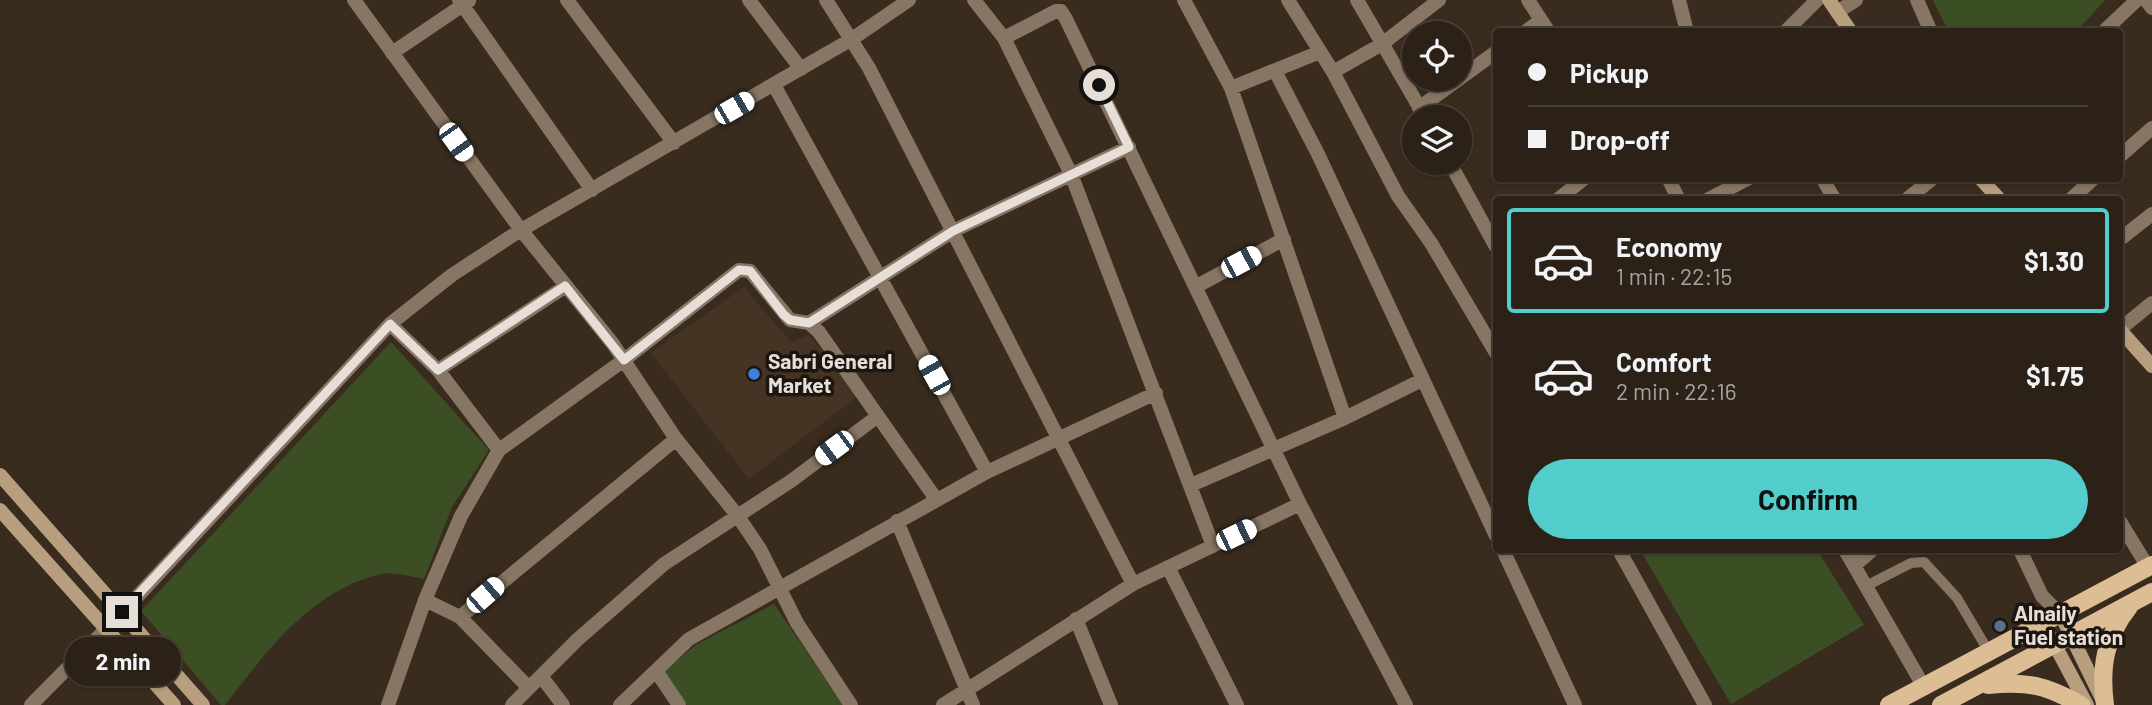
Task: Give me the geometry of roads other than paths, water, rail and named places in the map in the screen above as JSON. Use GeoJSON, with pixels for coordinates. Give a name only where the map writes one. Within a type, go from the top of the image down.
{"type":"FeatureCollection","features":[{"type":"Feature","properties":{"kind":"main road"},"geometry":{"type":"LineString","coordinates":[[1889,705],[2150,566]]}},
{"type":"Feature","properties":{"kind":"main road"},"geometry":{"type":"LineString","coordinates":[[1941,705],[2152,592]]}},
{"type":"Feature","properties":{"kind":"main road"},"geometry":{"type":"LineString","coordinates":[[2105,705],[2102,663],[2118,620],[2132,602]]}},
{"type":"Feature","properties":{"kind":"main road"},"geometry":{"type":"LineString","coordinates":[[1977,686],[2030,684],[2048,687],[2081,705]]}},
{"type":"Feature","properties":{"kind":"street"},"geometry":{"type":"LineString","coordinates":[[354,0],[521,230],[624,360],[676,439],[737,515],[760,549],[797,623],[851,705]]}},
{"type":"Feature","properties":{"kind":"street"},"geometry":{"type":"LineString","coordinates":[[567,0],[674,143]]}},
{"type":"Feature","properties":{"kind":"street"},"geometry":{"type":"LineString","coordinates":[[749,0],[801,69]]}},
{"type":"Feature","properties":{"kind":"street"},"geometry":{"type":"LineString","coordinates":[[826,0],[852,39],[953,231],[1133,584]]}},
{"type":"Feature","properties":{"kind":"street"},"geometry":{"type":"LineString","coordinates":[[31,705],[106,630],[390,324],[452,275],[521,230],[852,39],[909,0]]}},
{"type":"Feature","properties":{"kind":"street"},"geometry":{"type":"LineString","coordinates":[[974,0],[1004,38],[1071,174],[1213,545]]}},
{"type":"Feature","properties":{"kind":"street"},"geometry":{"type":"LineString","coordinates":[[1184,0],[1231,88],[1345,418]]}},
{"type":"Feature","properties":{"kind":"street"},"geometry":{"type":"LineString","coordinates":[[1288,0],[1333,72],[1398,196],[1431,243],[1493,348]]}},
{"type":"Feature","properties":{"kind":"street"},"geometry":{"type":"LineString","coordinates":[[1357,0],[1417,105]]}},
{"type":"Feature","properties":{"kind":"street"},"geometry":{"type":"LineString","coordinates":[[1333,72],[1382,44],[1439,0]]}},
{"type":"Feature","properties":{"kind":"street"},"geometry":{"type":"LineString","coordinates":[[1528,0],[1545,26]]}},
{"type":"Feature","properties":{"kind":"street"},"geometry":{"type":"LineString","coordinates":[[1679,0],[1686,28]]}},
{"type":"Feature","properties":{"kind":"street"},"geometry":{"type":"LineString","coordinates":[[1789,28],[1817,0]]}},
{"type":"Feature","properties":{"kind":"street"},"geometry":{"type":"LineString","coordinates":[[1848,28],[1833,6],[1856,0]]}},
{"type":"Feature","properties":{"kind":"street"},"geometry":{"type":"LineString","coordinates":[[1917,0],[1929,28]]}},
{"type":"Feature","properties":{"kind":"street"},"geometry":{"type":"LineString","coordinates":[[2108,28],[2137,0]]}},
{"type":"Feature","properties":{"kind":"street"},"geometry":{"type":"LineString","coordinates":[[2146,0],[2152,8]]}},
{"type":"Feature","properties":{"kind":"street"},"geometry":{"type":"LineString","coordinates":[[392,53],[463,2],[592,190]]}},
{"type":"Feature","properties":{"kind":"street"},"geometry":{"type":"LineString","coordinates":[[1004,38],[1056,11],[1061,11],[1197,286],[1273,450],[1406,705]]}},
{"type":"Feature","properties":{"kind":"street"},"geometry":{"type":"LineString","coordinates":[[1231,88],[1320,52]]}},
{"type":"Feature","properties":{"kind":"street"},"geometry":{"type":"LineString","coordinates":[[1432,105],[1493,54]]}},
{"type":"Feature","properties":{"kind":"street"},"geometry":{"type":"LineString","coordinates":[[1275,71],[1318,154],[1493,530]]}},
{"type":"Feature","properties":{"kind":"street"},"geometry":{"type":"LineString","coordinates":[[774,85],[987,472]]}},
{"type":"Feature","properties":{"kind":"street"},"geometry":{"type":"LineString","coordinates":[[2123,153],[2152,128]]}},
{"type":"Feature","properties":{"kind":"street"},"geometry":{"type":"LineString","coordinates":[[388,705],[425,600],[461,516],[499,450],[624,360],[739,270],[745,268],[750,271],[790,320],[809,323],[953,231],[1129,147]]}},
{"type":"Feature","properties":{"kind":"street"},"geometry":{"type":"LineString","coordinates":[[1457,175],[1493,242]]}},
{"type":"Feature","properties":{"kind":"street"},"geometry":{"type":"LineString","coordinates":[[1562,196],[1580,182]]}},
{"type":"Feature","properties":{"kind":"street"},"geometry":{"type":"LineString","coordinates":[[1715,196],[1741,182]]}},
{"type":"Feature","properties":{"kind":"street"},"geometry":{"type":"LineString","coordinates":[[1912,196],[1928,182]]}},
{"type":"Feature","properties":{"kind":"street"},"geometry":{"type":"LineString","coordinates":[[1984,182],[1996,196]]}},
{"type":"Feature","properties":{"kind":"street"},"geometry":{"type":"LineString","coordinates":[[2074,196],[2090,182]]}},
{"type":"Feature","properties":{"kind":"street"},"geometry":{"type":"LineString","coordinates":[[2123,237],[2152,214]]}},
{"type":"Feature","properties":{"kind":"street"},"geometry":{"type":"LineString","coordinates":[[1197,286],[1284,239]]}},
{"type":"Feature","properties":{"kind":"street"},"geometry":{"type":"LineString","coordinates":[[438,370],[565,286]]}},
{"type":"Feature","properties":{"kind":"street"},"geometry":{"type":"LineString","coordinates":[[2123,327],[2152,303]]}},
{"type":"Feature","properties":{"kind":"street"},"geometry":{"type":"LineString","coordinates":[[809,323],[878,415],[936,499]]}},
{"type":"Feature","properties":{"kind":"street"},"geometry":{"type":"LineString","coordinates":[[390,324],[438,370],[499,450]]}},
{"type":"Feature","properties":{"kind":"street"},"geometry":{"type":"LineString","coordinates":[[2123,334],[2152,366]]}},
{"type":"Feature","properties":{"kind":"street"},"geometry":{"type":"LineString","coordinates":[[1191,485],[1345,418],[1422,380]]}},
{"type":"Feature","properties":{"kind":"street"},"geometry":{"type":"LineString","coordinates":[[620,705],[689,639],[987,472],[1157,393]]}},
{"type":"Feature","properties":{"kind":"street"},"geometry":{"type":"LineString","coordinates":[[516,704],[528,687],[631,590],[737,515],[791,481],[878,415]]}},
{"type":"Feature","properties":{"kind":"street"},"geometry":{"type":"LineString","coordinates":[[460,617],[676,439]]}},
{"type":"Feature","properties":{"kind":"street"},"geometry":{"type":"LineString","coordinates":[[0,475],[203,705]]}},
{"type":"Feature","properties":{"kind":"street"},"geometry":{"type":"LineString","coordinates":[[943,705],[970,698],[1076,619],[1133,584],[1300,504]]}},
{"type":"Feature","properties":{"kind":"street"},"geometry":{"type":"LineString","coordinates":[[0,510],[174,705]]}},
{"type":"Feature","properties":{"kind":"street"},"geometry":{"type":"LineString","coordinates":[[897,521],[970,698]]}},
{"type":"Feature","properties":{"kind":"street"},"geometry":{"type":"LineString","coordinates":[[2123,526],[2150,566]]}},
{"type":"Feature","properties":{"kind":"street"},"geometry":{"type":"LineString","coordinates":[[1504,553],[1575,705]]}},
{"type":"Feature","properties":{"kind":"street"},"geometry":{"type":"LineString","coordinates":[[1621,553],[1703,704]]}},
{"type":"Feature","properties":{"kind":"street"},"geometry":{"type":"LineString","coordinates":[[1847,553],[1924,687]]}},
{"type":"Feature","properties":{"kind":"street"},"geometry":{"type":"LineString","coordinates":[[1854,566],[1869,553]]}},
{"type":"Feature","properties":{"kind":"street"},"geometry":{"type":"LineString","coordinates":[[2021,553],[2042,596],[2061,615],[2105,705]]}},
{"type":"Feature","properties":{"kind":"street"},"geometry":{"type":"LineString","coordinates":[[1168,567],[1237,705]]}},
{"type":"Feature","properties":{"kind":"street"},"geometry":{"type":"LineString","coordinates":[[2042,596],[2043,623],[2087,705]]}},
{"type":"Feature","properties":{"kind":"street"},"geometry":{"type":"LineString","coordinates":[[425,600],[460,617],[528,687]]}},
{"type":"Feature","properties":{"kind":"street"},"geometry":{"type":"LineString","coordinates":[[1076,619],[1111,705]]}},
{"type":"Feature","properties":{"kind":"street"},"geometry":{"type":"LineString","coordinates":[[656,671],[679,705]]}},
{"type":"Feature","properties":{"kind":"street"},"geometry":{"type":"LineString","coordinates":[[541,676],[564,705]]}},
{"type":"Feature","properties":{"kind":"lane"},"geometry":{"type":"LineString","coordinates":[[1866,586],[1911,563],[1924,562],[1956,598],[1989,652]]}},
{"type":"Feature","properties":{"kind":"place","name":"Sabri General Market"},"geometry":{"type":"Point","coordinates":[754,374]}},
{"type":"Feature","properties":{"kind":"place","name":"Alnaily Fuel station"},"geometry":{"type":"Point","coordinates":[2000,626]}}]}
